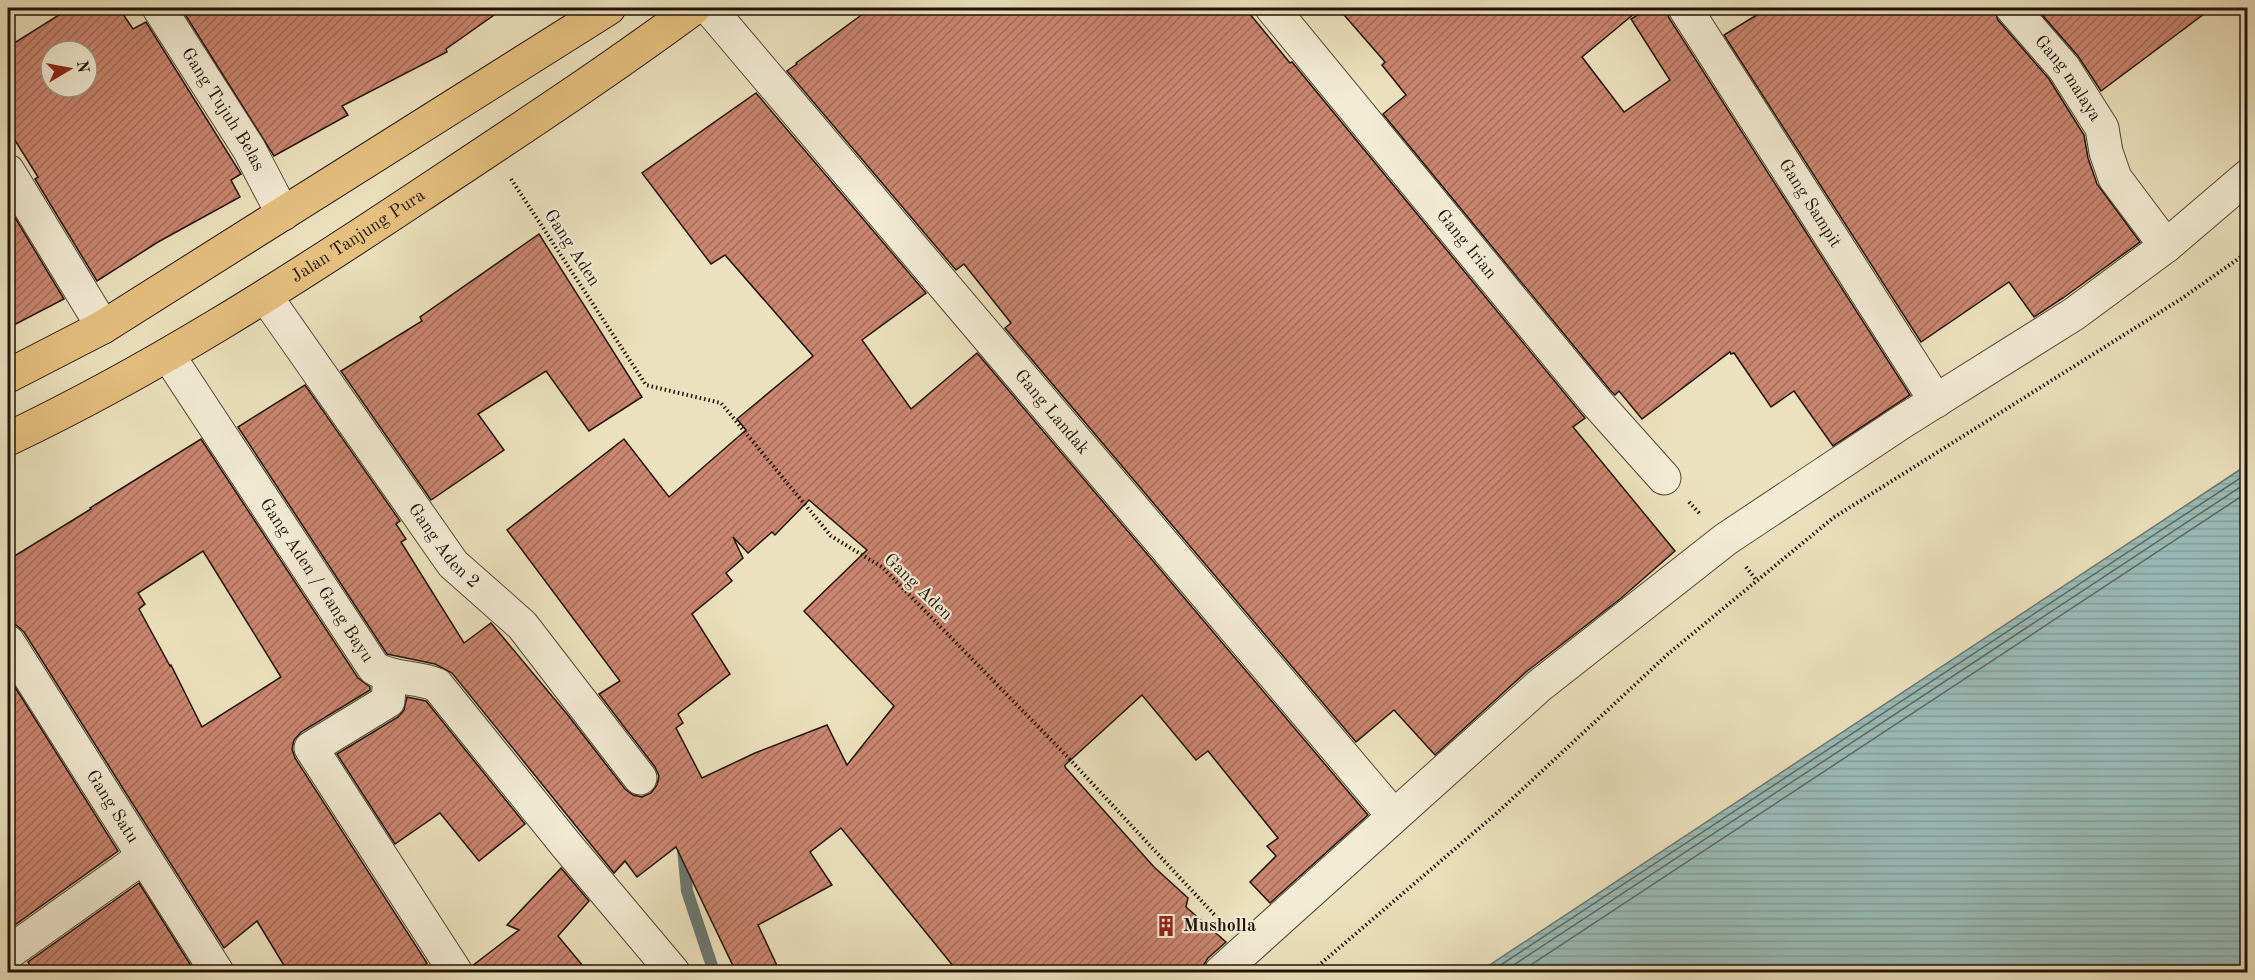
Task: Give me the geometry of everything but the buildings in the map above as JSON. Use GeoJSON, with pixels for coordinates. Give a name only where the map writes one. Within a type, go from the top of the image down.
{"type":"FeatureCollection","features":[{"type":"Feature","properties":{"kind":"highway"},"geometry":{"type":"LineString","coordinates":[[8,376],[103,327],[609,8]]}},
{"type":"Feature","properties":{"kind":"highway","name":"Jalan Tanjung Pura"},"geometry":{"type":"LineString","coordinates":[[8,439],[77,405],[168,355],[266,297],[594,80],[694,8]]}},
{"type":"Feature","properties":{"kind":"highway"},"geometry":{"type":"LineString","coordinates":[[566,35],[594,80]]}},
{"type":"Feature","properties":{"kind":"street","name":"Gang Tujuh Belas"},"geometry":{"type":"LineString","coordinates":[[159,8],[249,149],[283,214]]}},
{"type":"Feature","properties":{"kind":"street","name":"Gang Landak"},"geometry":{"type":"LineString","coordinates":[[709,8],[1394,815]]}},
{"type":"Feature","properties":{"kind":"street","name":"Gang Irian"},"geometry":{"type":"LineString","coordinates":[[1272,8],[1596,402],[1664,478]]}},
{"type":"Feature","properties":{"kind":"street","name":"Gang Sampit"},"geometry":{"type":"LineString","coordinates":[[1685,8],[1936,401]]}},
{"type":"Feature","properties":{"kind":"street","name":"Gang malaya"},"geometry":{"type":"LineString","coordinates":[[2013,8],[2064,68],[2102,128],[2106,152],[2115,178],[2166,246]]}},
{"type":"Feature","properties":{"kind":"street"},"geometry":{"type":"LineString","coordinates":[[8,171],[103,327]]}},
{"type":"Feature","properties":{"kind":"street"},"geometry":{"type":"LineString","coordinates":[[1221,972],[1539,686],[1726,539],[1936,401],[2074,314],[2166,246],[2247,176]]}},
{"type":"Feature","properties":{"kind":"street","name":"Gang Aden 2"},"geometry":{"type":"LineString","coordinates":[[266,297],[453,564],[522,625],[640,778]]}},
{"type":"Feature","properties":{"kind":"street","name":"Gang Aden / Gang Bayu"},"geometry":{"type":"LineString","coordinates":[[168,355],[374,668],[384,675],[424,679],[437,685],[567,846],[673,972]]}},
{"type":"Feature","properties":{"kind":"street","name":"Gang Satu"},"geometry":{"type":"LineString","coordinates":[[8,642],[217,972]]}},
{"type":"Feature","properties":{"kind":"street"},"geometry":{"type":"LineString","coordinates":[[390,675],[388,701],[311,748],[455,971],[453,972]]}},
{"type":"Feature","properties":{"kind":"street"},"geometry":{"type":"LineString","coordinates":[[8,953],[144,857]]}},
{"type":"Feature","properties":{"kind":"street"},"geometry":{"type":"LineString","coordinates":[[8,960],[17,972]]}},
{"type":"Feature","properties":{"kind":"path","name":"Gang Aden"},"geometry":{"type":"LineString","coordinates":[[491,148],[646,385],[722,404],[831,536],[882,567],[1062,751],[1215,917],[1247,948]]}},
{"type":"Feature","properties":{"kind":"path"},"geometry":{"type":"LineString","coordinates":[[1311,972],[1498,812],[1668,654],[1833,518],[2172,305],[2247,252]]}},
{"type":"Feature","properties":{"kind":"water"},"geometry":{"type":"Polygon","coordinates":[[[2247,465],[2247,972],[1479,972],[2247,465]]]}},
{"type":"Feature","properties":{"kind":"waterway"},"geometry":{"type":"LineString","coordinates":[[683,849],[687,891],[714,972]]}},
{"type":"Feature","properties":{"kind":"place","name":"Musholla"},"geometry":{"type":"Point","coordinates":[1166,926]}}]}
